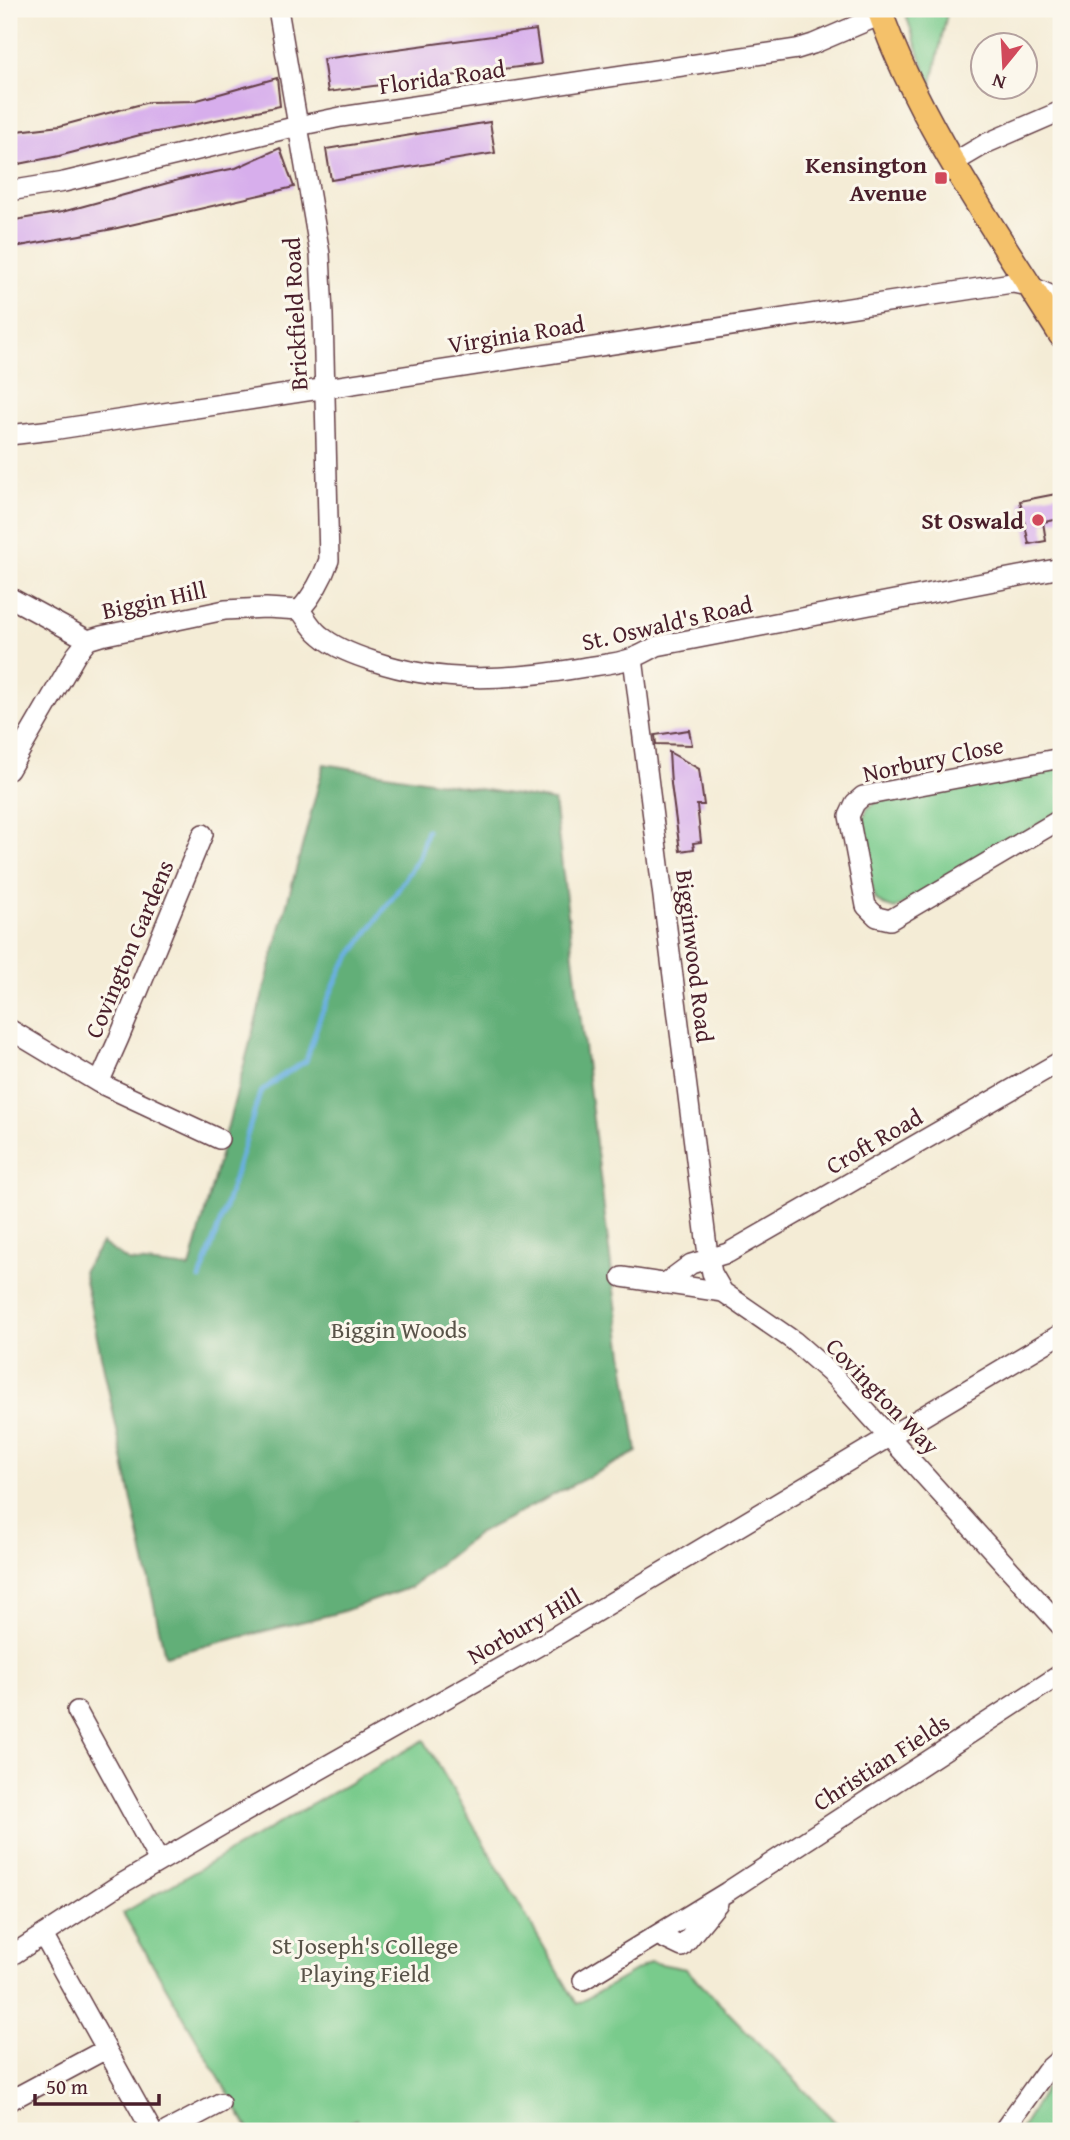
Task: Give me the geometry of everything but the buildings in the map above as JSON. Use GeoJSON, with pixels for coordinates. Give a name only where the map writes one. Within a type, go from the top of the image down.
{"type":"FeatureCollection","features":[{"type":"Feature","properties":{"kind":"main road"},"geometry":{"type":"LineString","coordinates":[[880,12],[910,83],[953,163],[1061,335]]}},
{"type":"Feature","properties":{"kind":"street","name":"Brickfield Road"},"geometry":{"type":"LineString","coordinates":[[278,9],[320,254],[325,388],[329,560],[313,595],[300,610]]}},
{"type":"Feature","properties":{"kind":"street","name":"Florida Road"},"geometry":{"type":"LineString","coordinates":[[9,191],[64,182],[341,117],[797,48],[813,44],[880,12]]}},
{"type":"Feature","properties":{"kind":"street"},"geometry":{"type":"LineString","coordinates":[[953,163],[987,143],[1061,111]]}},
{"type":"Feature","properties":{"kind":"street","name":"Virginia Road"},"geometry":{"type":"LineString","coordinates":[[9,435],[1012,283],[1030,286]]}},
{"type":"Feature","properties":{"kind":"street"},"geometry":{"type":"LineString","coordinates":[[1030,286],[1061,300]]}},
{"type":"Feature","properties":{"kind":"street","name":"St. Oswald's Road"},"geometry":{"type":"LineString","coordinates":[[300,610],[318,634],[334,645],[383,664],[426,674],[477,679],[506,678],[534,676],[633,658],[657,646],[1061,568]]}},
{"type":"Feature","properties":{"kind":"street"},"geometry":{"type":"LineString","coordinates":[[9,597],[88,640]]}},
{"type":"Feature","properties":{"kind":"street","name":"Biggin Hill"},"geometry":{"type":"LineString","coordinates":[[9,768],[76,655],[88,640],[225,610],[300,610]]}},
{"type":"Feature","properties":{"kind":"street","name":"Bigginwood Road"},"geometry":{"type":"LineString","coordinates":[[633,658],[709,1259],[712,1273],[723,1292]]}},
{"type":"Feature","properties":{"kind":"street","name":"Norbury Close"},"geometry":{"type":"LineString","coordinates":[[1061,758],[863,796],[855,803],[849,816],[866,906],[877,917],[890,920],[1061,819]]}},
{"type":"Feature","properties":{"kind":"street","name":"Covington Gardens"},"geometry":{"type":"LineString","coordinates":[[99,1083],[203,834]]}},
{"type":"Feature","properties":{"kind":"street"},"geometry":{"type":"LineString","coordinates":[[9,1029],[99,1083],[219,1139]]}},
{"type":"Feature","properties":{"kind":"street","name":"Croft Road"},"geometry":{"type":"LineString","coordinates":[[664,1284],[691,1264],[728,1253],[1061,1061]]}},
{"type":"Feature","properties":{"kind":"street","name":"Covington Way"},"geometry":{"type":"LineString","coordinates":[[622,1277],[723,1292],[794,1341],[835,1377],[1061,1626]]}},
{"type":"Feature","properties":{"kind":"street","name":"Norbury Hill"},"geometry":{"type":"LineString","coordinates":[[9,1956],[159,1861],[542,1644],[1061,1334]]}},
{"type":"Feature","properties":{"kind":"street","name":"Christian Fields"},"geometry":{"type":"LineString","coordinates":[[583,1980],[727,1892],[1061,1674]]}},
{"type":"Feature","properties":{"kind":"street"},"geometry":{"type":"LineString","coordinates":[[77,1711],[159,1861]]}},
{"type":"Feature","properties":{"kind":"street"},"geometry":{"type":"LineString","coordinates":[[43,1935],[152,2131]]}},
{"type":"Feature","properties":{"kind":"street"},"geometry":{"type":"LineString","coordinates":[[9,2101],[106,2049]]}},
{"type":"Feature","properties":{"kind":"street"},"geometry":{"type":"LineString","coordinates":[[1003,2131],[1046,2071],[1061,2058]]}},
{"type":"Feature","properties":{"kind":"street"},"geometry":{"type":"LineString","coordinates":[[167,2131],[220,2103]]}},
{"type":"Feature","properties":{"kind":"green space"},"geometry":{"type":"Polygon","coordinates":[[[904,9],[948,9],[931,88],[904,9]]]}},
{"type":"Feature","properties":{"kind":"green space","name":"Biggin Woods"},"geometry":{"type":"Polygon","coordinates":[[[324,764],[554,801],[614,1290],[637,1452],[477,1534],[411,1587],[341,1612],[165,1656],[83,1271],[102,1243],[128,1261],[190,1268],[324,764]]]}},
{"type":"Feature","properties":{"kind":"green space"},"geometry":{"type":"Polygon","coordinates":[[[1061,765],[1061,811],[895,909],[874,898],[862,823],[867,809],[877,801],[1061,765]]]}},
{"type":"Feature","properties":{"kind":"green space","name":"St Joseph's College Playing Field"},"geometry":{"type":"Polygon","coordinates":[[[424,1740],[577,2004],[651,1962],[686,1969],[844,2131],[363,2131],[356,2119],[330,2131],[250,2131],[123,1913],[424,1740]]]}},
{"type":"Feature","properties":{"kind":"green space"},"geometry":{"type":"Polygon","coordinates":[[[1061,2069],[1061,2131],[1020,2131],[1053,2076],[1061,2069]]]}},
{"type":"Feature","properties":{"kind":"waterway"},"geometry":{"type":"LineString","coordinates":[[200,1279],[260,1093],[306,1061],[320,1017],[342,968],[419,857],[427,830]]}},
{"type":"Feature","properties":{"kind":"waterway"},"geometry":{"type":"LineString","coordinates":[[1052,2131],[1061,2118]]}},
{"type":"Feature","properties":{"kind":"place","name":"Kensington Avenue"},"geometry":{"type":"Point","coordinates":[941,178]}},
{"type":"Feature","properties":{"kind":"place","name":"St Oswald"},"geometry":{"type":"Point","coordinates":[1038,520]}}]}
